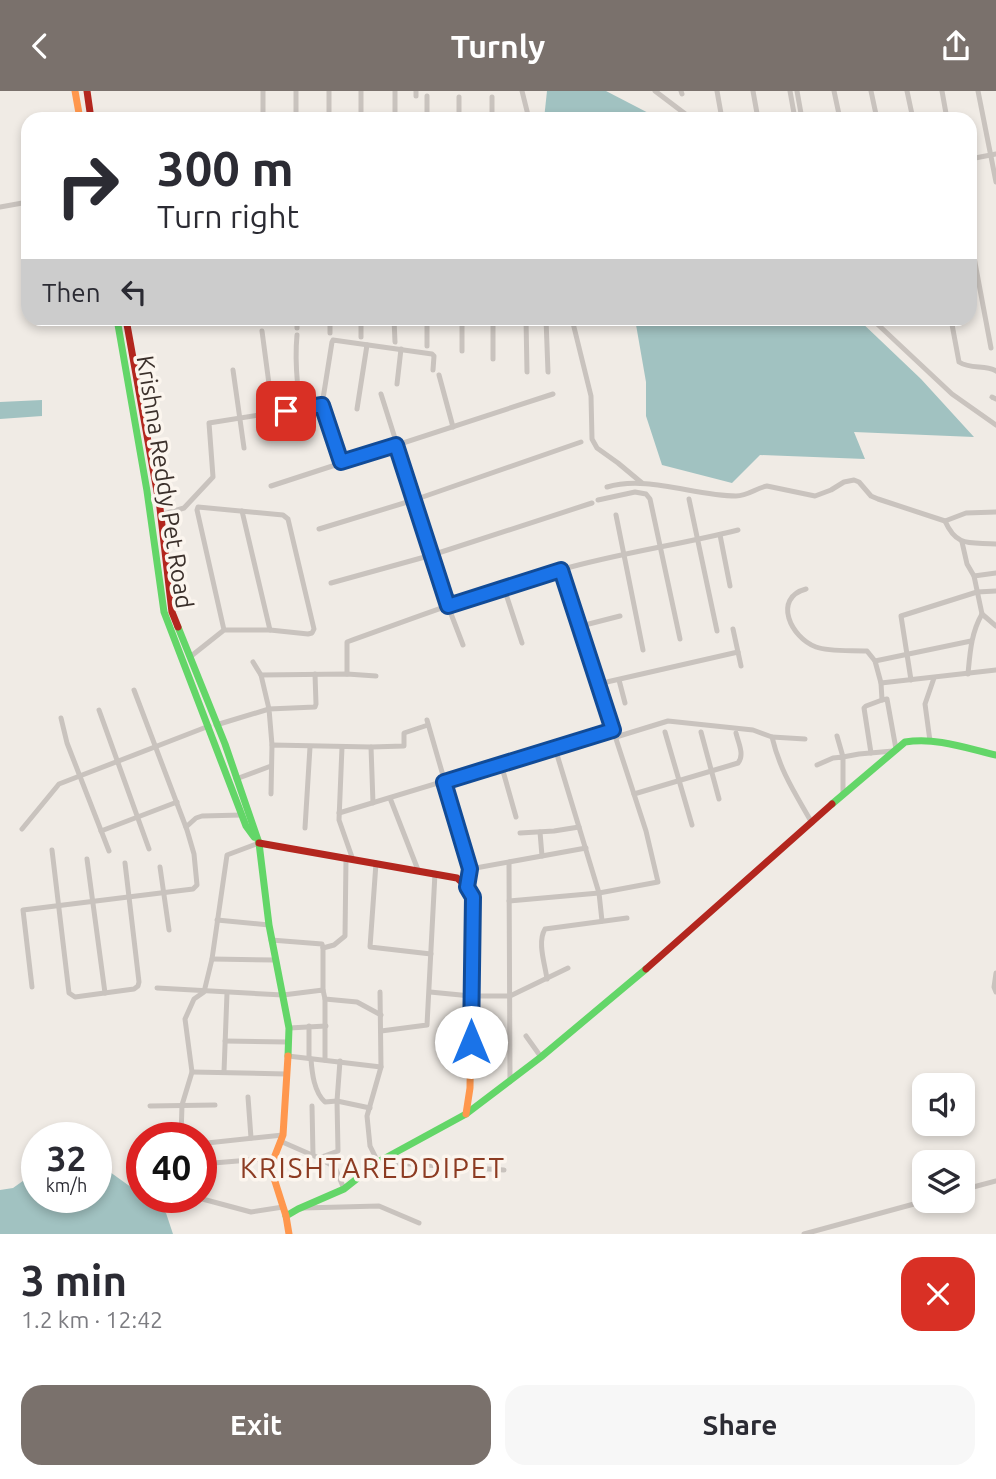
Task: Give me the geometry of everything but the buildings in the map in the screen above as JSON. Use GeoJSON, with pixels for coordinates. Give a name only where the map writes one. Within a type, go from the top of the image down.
{"type":"FeatureCollection","features":[{"type":"Feature","properties":{"kind":"main road"},"geometry":{"type":"LineString","coordinates":[[75,91],[79,112]]}},
{"type":"Feature","properties":{"kind":"main road"},"geometry":{"type":"LineString","coordinates":[[87,91],[90,112]]}},
{"type":"Feature","properties":{"kind":"main road","name":"Krishna Reddy Pet Road"},"geometry":{"type":"LineString","coordinates":[[118,326],[147,491],[164,612],[236,779],[259,843],[271,940],[289,1028],[282,1138],[274,1158],[272,1173],[289,1234]]}},
{"type":"Feature","properties":{"kind":"main road","name":"Krishna Reddy Pet Road"},"geometry":{"type":"LineString","coordinates":[[128,326],[160,515],[172,612],[190,657],[246,826],[259,843]]}},
{"type":"Feature","properties":{"kind":"main road"},"geometry":{"type":"LineString","coordinates":[[286,1216],[344,1189],[378,1162],[466,1114],[510,1082],[676,944],[905,742],[914,739],[930,741],[996,755]]}},
{"type":"Feature","properties":{"kind":"main road"},"geometry":{"type":"LineString","coordinates":[[259,843],[435,873],[457,878],[467,887],[473,897],[470,1094],[466,1114]]}},
{"type":"Feature","properties":{"kind":"main road"},"geometry":{"type":"LineString","coordinates":[[470,1094],[490,1097]]}},
{"type":"Feature","properties":{"kind":"street"},"geometry":{"type":"LineString","coordinates":[[263,91],[263,112]]}},
{"type":"Feature","properties":{"kind":"street"},"geometry":{"type":"LineString","coordinates":[[296,91],[296,112]]}},
{"type":"Feature","properties":{"kind":"street"},"geometry":{"type":"LineString","coordinates":[[328,91],[329,112]]}},
{"type":"Feature","properties":{"kind":"street"},"geometry":{"type":"LineString","coordinates":[[361,91],[362,112]]}},
{"type":"Feature","properties":{"kind":"street"},"geometry":{"type":"LineString","coordinates":[[395,91],[395,112]]}},
{"type":"Feature","properties":{"kind":"street"},"geometry":{"type":"LineString","coordinates":[[522,91],[527,112]]}},
{"type":"Feature","properties":{"kind":"street"},"geometry":{"type":"LineString","coordinates":[[654,91],[682,112]]}},
{"type":"Feature","properties":{"kind":"street"},"geometry":{"type":"LineString","coordinates":[[717,91],[721,112]]}},
{"type":"Feature","properties":{"kind":"street"},"geometry":{"type":"LineString","coordinates":[[753,91],[757,112]]}},
{"type":"Feature","properties":{"kind":"street"},"geometry":{"type":"LineString","coordinates":[[790,91],[794,112]]}},
{"type":"Feature","properties":{"kind":"street"},"geometry":{"type":"LineString","coordinates":[[797,91],[801,112]]}},
{"type":"Feature","properties":{"kind":"street"},"geometry":{"type":"LineString","coordinates":[[834,91],[838,112]]}},
{"type":"Feature","properties":{"kind":"street"},"geometry":{"type":"LineString","coordinates":[[872,91],[876,112]]}},
{"type":"Feature","properties":{"kind":"street"},"geometry":{"type":"LineString","coordinates":[[907,91],[912,112]]}},
{"type":"Feature","properties":{"kind":"street"},"geometry":{"type":"LineString","coordinates":[[942,91],[946,112]]}},
{"type":"Feature","properties":{"kind":"street"},"geometry":{"type":"LineString","coordinates":[[978,91],[994,154],[996,182]]}},
{"type":"Feature","properties":{"kind":"street"},"geometry":{"type":"LineString","coordinates":[[427,96],[427,112]]}},
{"type":"Feature","properties":{"kind":"street"},"geometry":{"type":"LineString","coordinates":[[459,97],[460,112]]}},
{"type":"Feature","properties":{"kind":"street"},"geometry":{"type":"LineString","coordinates":[[492,97],[492,112]]}},
{"type":"Feature","properties":{"kind":"street"},"geometry":{"type":"LineString","coordinates":[[0,207],[21,203]]}},
{"type":"Feature","properties":{"kind":"street"},"geometry":{"type":"LineString","coordinates":[[977,273],[991,348]]}},
{"type":"Feature","properties":{"kind":"street"},"geometry":{"type":"LineString","coordinates":[[297,326],[296,357],[304,432]]}},
{"type":"Feature","properties":{"kind":"street"},"geometry":{"type":"LineString","coordinates":[[330,326],[330,333]]}},
{"type":"Feature","properties":{"kind":"street"},"geometry":{"type":"LineString","coordinates":[[361,326],[361,337]]}},
{"type":"Feature","properties":{"kind":"street"},"geometry":{"type":"LineString","coordinates":[[394,326],[395,342]]}},
{"type":"Feature","properties":{"kind":"street"},"geometry":{"type":"LineString","coordinates":[[427,326],[427,346]]}},
{"type":"Feature","properties":{"kind":"street"},"geometry":{"type":"LineString","coordinates":[[461,326],[462,351]]}},
{"type":"Feature","properties":{"kind":"street"},"geometry":{"type":"LineString","coordinates":[[493,326],[493,359]]}},
{"type":"Feature","properties":{"kind":"street"},"geometry":{"type":"LineString","coordinates":[[526,326],[527,372]]}},
{"type":"Feature","properties":{"kind":"street"},"geometry":{"type":"LineString","coordinates":[[546,326],[548,372]]}},
{"type":"Feature","properties":{"kind":"street"},"geometry":{"type":"LineString","coordinates":[[574,326],[591,396],[591,434],[594,444],[642,483]]}},
{"type":"Feature","properties":{"kind":"street"},"geometry":{"type":"LineString","coordinates":[[879,326],[952,394],[996,425]]}},
{"type":"Feature","properties":{"kind":"street"},"geometry":{"type":"LineString","coordinates":[[952,326],[959,362],[968,367],[990,368],[996,371]]}},
{"type":"Feature","properties":{"kind":"street"},"geometry":{"type":"LineString","coordinates":[[262,331],[276,437]]}},
{"type":"Feature","properties":{"kind":"street"},"geometry":{"type":"LineString","coordinates":[[341,462],[322,405],[331,342],[334,340],[432,353],[433,370]]}},
{"type":"Feature","properties":{"kind":"street"},"geometry":{"type":"LineString","coordinates":[[357,409],[367,345]]}},
{"type":"Feature","properties":{"kind":"street"},"geometry":{"type":"LineString","coordinates":[[397,384],[401,349]]}},
{"type":"Feature","properties":{"kind":"street"},"geometry":{"type":"LineString","coordinates":[[233,370],[244,448]]}},
{"type":"Feature","properties":{"kind":"street"},"geometry":{"type":"LineString","coordinates":[[439,376],[453,427]]}},
{"type":"Feature","properties":{"kind":"street"},"geometry":{"type":"LineString","coordinates":[[381,394],[448,606],[463,645]]}},
{"type":"Feature","properties":{"kind":"street"},"geometry":{"type":"LineString","coordinates":[[271,486],[553,394]]}},
{"type":"Feature","properties":{"kind":"street"},"geometry":{"type":"LineString","coordinates":[[160,515],[184,508],[214,477],[209,423],[322,405]]}},
{"type":"Feature","properties":{"kind":"street"},"geometry":{"type":"LineString","coordinates":[[319,529],[414,500],[581,442]]}},
{"type":"Feature","properties":{"kind":"street"},"geometry":{"type":"LineString","coordinates":[[607,487],[642,483],[735,496],[767,486],[815,496],[854,480],[871,496],[945,521],[966,513],[996,512]]}},
{"type":"Feature","properties":{"kind":"street"},"geometry":{"type":"LineString","coordinates":[[331,583],[432,555],[595,502],[635,492],[646,494],[651,504],[680,639]]}},
{"type":"Feature","properties":{"kind":"street"},"geometry":{"type":"LineString","coordinates":[[689,499],[717,631]]}},
{"type":"Feature","properties":{"kind":"street"},"geometry":{"type":"LineString","coordinates":[[190,657],[224,629],[312,633],[314,629],[288,519],[283,515],[198,507],[224,629]]}},
{"type":"Feature","properties":{"kind":"street"},"geometry":{"type":"LineString","coordinates":[[242,511],[270,630]]}},
{"type":"Feature","properties":{"kind":"street"},"geometry":{"type":"LineString","coordinates":[[616,515],[643,650]]}},
{"type":"Feature","properties":{"kind":"street"},"geometry":{"type":"LineString","coordinates":[[945,521],[953,536],[962,542],[996,544]]}},
{"type":"Feature","properties":{"kind":"street"},"geometry":{"type":"LineString","coordinates":[[346,674],[346,642],[561,570],[738,530]]}},
{"type":"Feature","properties":{"kind":"street"},"geometry":{"type":"LineString","coordinates":[[720,535],[730,586]]}},
{"type":"Feature","properties":{"kind":"street"},"geometry":{"type":"LineString","coordinates":[[962,542],[967,564],[974,576],[982,614],[996,625]]}},
{"type":"Feature","properties":{"kind":"street"},"geometry":{"type":"LineString","coordinates":[[509,901],[599,893],[658,882],[646,831],[561,570]]}},
{"type":"Feature","properties":{"kind":"street"},"geometry":{"type":"LineString","coordinates":[[974,576],[996,573]]}},
{"type":"Feature","properties":{"kind":"street"},"geometry":{"type":"LineString","coordinates":[[504,588],[522,643]]}},
{"type":"Feature","properties":{"kind":"street"},"geometry":{"type":"LineString","coordinates":[[806,589],[797,591],[789,601],[791,626],[802,638],[816,647],[867,651],[876,661],[882,700]]}},
{"type":"Feature","properties":{"kind":"street"},"geometry":{"type":"LineString","coordinates":[[911,680],[901,616],[977,592],[996,591]]}},
{"type":"Feature","properties":{"kind":"street"},"geometry":{"type":"LineString","coordinates":[[968,674],[971,641],[982,614]]}},
{"type":"Feature","properties":{"kind":"street"},"geometry":{"type":"LineString","coordinates":[[580,626],[620,617]]}},
{"type":"Feature","properties":{"kind":"street"},"geometry":{"type":"LineString","coordinates":[[733,629],[741,666]]}},
{"type":"Feature","properties":{"kind":"street"},"geometry":{"type":"LineString","coordinates":[[876,661],[971,641]]}},
{"type":"Feature","properties":{"kind":"street"},"geometry":{"type":"LineString","coordinates":[[598,684],[738,652]]}},
{"type":"Feature","properties":{"kind":"street"},"geometry":{"type":"LineString","coordinates":[[253,662],[261,675],[269,709],[272,745],[271,794]]}},
{"type":"Feature","properties":{"kind":"street"},"geometry":{"type":"LineString","coordinates":[[881,683],[996,670]]}},
{"type":"Feature","properties":{"kind":"street"},"geometry":{"type":"LineString","coordinates":[[22,829],[59,784],[213,725],[269,709],[315,707],[315,674]]}},
{"type":"Feature","properties":{"kind":"street"},"geometry":{"type":"LineString","coordinates":[[261,675],[376,676]]}},
{"type":"Feature","properties":{"kind":"street"},"geometry":{"type":"LineString","coordinates":[[930,741],[925,704],[934,678]]}},
{"type":"Feature","properties":{"kind":"street"},"geometry":{"type":"LineString","coordinates":[[619,680],[625,703]]}},
{"type":"Feature","properties":{"kind":"street"},"geometry":{"type":"LineString","coordinates":[[32,987],[22,912],[25,909],[193,889],[197,885],[194,854],[186,827],[134,689]]}},
{"type":"Feature","properties":{"kind":"street"},"geometry":{"type":"LineString","coordinates":[[817,765],[833,758],[895,750],[887,699],[864,708],[871,753]]}},
{"type":"Feature","properties":{"kind":"street"},"geometry":{"type":"LineString","coordinates":[[99,710],[149,849]]}},
{"type":"Feature","properties":{"kind":"street"},"geometry":{"type":"LineString","coordinates":[[61,718],[64,735],[109,852]]}},
{"type":"Feature","properties":{"kind":"street"},"geometry":{"type":"LineString","coordinates":[[616,737],[668,721],[753,730],[772,737],[805,739]]}},
{"type":"Feature","properties":{"kind":"street"},"geometry":{"type":"LineString","coordinates":[[272,745],[404,746],[404,733],[427,723],[470,869],[467,887]]}},
{"type":"Feature","properties":{"kind":"street"},"geometry":{"type":"LineString","coordinates":[[339,813],[613,730]]}},
{"type":"Feature","properties":{"kind":"street"},"geometry":{"type":"LineString","coordinates":[[666,732],[692,825]]}},
{"type":"Feature","properties":{"kind":"street"},"geometry":{"type":"LineString","coordinates":[[701,732],[719,799]]}},
{"type":"Feature","properties":{"kind":"street"},"geometry":{"type":"LineString","coordinates":[[634,794],[738,763],[741,755],[736,733]]}},
{"type":"Feature","properties":{"kind":"street"},"geometry":{"type":"LineString","coordinates":[[837,736],[843,757],[844,794]]}},
{"type":"Feature","properties":{"kind":"street"},"geometry":{"type":"LineString","coordinates":[[772,737],[784,774],[812,823]]}},
{"type":"Feature","properties":{"kind":"street"},"geometry":{"type":"LineString","coordinates":[[305,828],[310,747]]}},
{"type":"Feature","properties":{"kind":"street"},"geometry":{"type":"LineString","coordinates":[[323,948],[334,945],[345,936],[350,859],[339,820],[342,747]]}},
{"type":"Feature","properties":{"kind":"street"},"geometry":{"type":"LineString","coordinates":[[372,747],[373,803]]}},
{"type":"Feature","properties":{"kind":"street"},"geometry":{"type":"LineString","coordinates":[[555,748],[599,893],[601,921]]}},
{"type":"Feature","properties":{"kind":"street"},"geometry":{"type":"LineString","coordinates":[[501,764],[516,817]]}},
{"type":"Feature","properties":{"kind":"street"},"geometry":{"type":"LineString","coordinates":[[236,779],[271,767]]}},
{"type":"Feature","properties":{"kind":"street"},"geometry":{"type":"LineString","coordinates":[[390,798],[418,870]]}},
{"type":"Feature","properties":{"kind":"street"},"geometry":{"type":"LineString","coordinates":[[100,831],[177,802]]}},
{"type":"Feature","properties":{"kind":"street"},"geometry":{"type":"LineString","coordinates":[[186,827],[202,816],[242,815]]}},
{"type":"Feature","properties":{"kind":"street"},"geometry":{"type":"LineString","coordinates":[[520,833],[579,827]]}},
{"type":"Feature","properties":{"kind":"street"},"geometry":{"type":"LineString","coordinates":[[540,832],[542,856]]}},
{"type":"Feature","properties":{"kind":"street"},"geometry":{"type":"LineString","coordinates":[[181,1122],[182,1105],[192,1072],[185,1019],[194,999],[204,992],[212,959],[227,855],[259,843]]}},
{"type":"Feature","properties":{"kind":"street"},"geometry":{"type":"LineString","coordinates":[[470,869],[586,848]]}},
{"type":"Feature","properties":{"kind":"street"},"geometry":{"type":"LineString","coordinates":[[52,850],[57,905],[71,996],[137,988],[139,982],[125,863]]}},
{"type":"Feature","properties":{"kind":"street"},"geometry":{"type":"LineString","coordinates":[[87,859],[105,993]]}},
{"type":"Feature","properties":{"kind":"street"},"geometry":{"type":"LineString","coordinates":[[509,862],[510,1082]]}},
{"type":"Feature","properties":{"kind":"street"},"geometry":{"type":"LineString","coordinates":[[376,863],[370,947],[431,954]]}},
{"type":"Feature","properties":{"kind":"street"},"geometry":{"type":"LineString","coordinates":[[160,867],[169,930]]}},
{"type":"Feature","properties":{"kind":"street"},"geometry":{"type":"LineString","coordinates":[[381,1031],[427,1025],[435,873]]}},
{"type":"Feature","properties":{"kind":"street"},"geometry":{"type":"LineString","coordinates":[[547,979],[541,940],[545,929],[627,918]]}},
{"type":"Feature","properties":{"kind":"street"},"geometry":{"type":"LineString","coordinates":[[217,920],[269,925]]}},
{"type":"Feature","properties":{"kind":"street"},"geometry":{"type":"LineString","coordinates":[[271,940],[323,944],[325,1060]]}},
{"type":"Feature","properties":{"kind":"street"},"geometry":{"type":"LineString","coordinates":[[212,959],[275,960]]}},
{"type":"Feature","properties":{"kind":"street"},"geometry":{"type":"LineString","coordinates":[[430,992],[510,996],[568,968]]}},
{"type":"Feature","properties":{"kind":"street"},"geometry":{"type":"LineString","coordinates":[[996,973],[996,992]]}},
{"type":"Feature","properties":{"kind":"street"},"geometry":{"type":"LineString","coordinates":[[157,988],[284,996],[323,990]]}},
{"type":"Feature","properties":{"kind":"street"},"geometry":{"type":"LineString","coordinates":[[380,992],[381,1067],[367,1116],[370,1146],[378,1162],[504,1170]]}},
{"type":"Feature","properties":{"kind":"street"},"geometry":{"type":"LineString","coordinates":[[224,1072],[227,993]]}},
{"type":"Feature","properties":{"kind":"street"},"geometry":{"type":"LineString","coordinates":[[325,999],[357,1002],[381,1015]]}},
{"type":"Feature","properties":{"kind":"street"},"geometry":{"type":"LineString","coordinates":[[309,1026],[312,1073],[320,1097],[325,1101],[370,1108]]}},
{"type":"Feature","properties":{"kind":"street"},"geometry":{"type":"LineString","coordinates":[[289,1028],[326,1027]]}},
{"type":"Feature","properties":{"kind":"street"},"geometry":{"type":"LineString","coordinates":[[526,1035],[541,1057]]}},
{"type":"Feature","properties":{"kind":"street"},"geometry":{"type":"LineString","coordinates":[[225,1041],[288,1042]]}},
{"type":"Feature","properties":{"kind":"street"},"geometry":{"type":"LineString","coordinates":[[288,1056],[381,1067]]}},
{"type":"Feature","properties":{"kind":"street"},"geometry":{"type":"LineString","coordinates":[[316,1156],[338,1151],[337,1101],[340,1061]]}},
{"type":"Feature","properties":{"kind":"street"},"geometry":{"type":"LineString","coordinates":[[192,1072],[286,1074]]}},
{"type":"Feature","properties":{"kind":"street"},"geometry":{"type":"LineString","coordinates":[[248,1097],[251,1138]]}},
{"type":"Feature","properties":{"kind":"street"},"geometry":{"type":"LineString","coordinates":[[150,1106],[215,1105]]}},
{"type":"Feature","properties":{"kind":"street"},"geometry":{"type":"LineString","coordinates":[[312,1106],[316,1156]]}},
{"type":"Feature","properties":{"kind":"street"},"geometry":{"type":"LineString","coordinates":[[217,1142],[282,1138],[335,1167],[344,1189]]}},
{"type":"Feature","properties":{"kind":"street"},"geometry":{"type":"LineString","coordinates":[[217,1162],[274,1158]]}},
{"type":"Feature","properties":{"kind":"street"},"geometry":{"type":"LineString","coordinates":[[975,1187],[996,1181]]}},
{"type":"Feature","properties":{"kind":"street"},"geometry":{"type":"LineString","coordinates":[[217,1202],[251,1212],[283,1207]]}},
{"type":"Feature","properties":{"kind":"street"},"geometry":{"type":"LineString","coordinates":[[804,1234],[912,1205]]}},
{"type":"Feature","properties":{"kind":"street"},"geometry":{"type":"LineString","coordinates":[[298,1209],[379,1206],[419,1223]]}},
{"type":"Feature","properties":{"kind":"water"},"geometry":{"type":"Polygon","coordinates":[[[547,91],[606,91],[646,112],[545,112],[547,91]]]}},
{"type":"Feature","properties":{"kind":"water"},"geometry":{"type":"Polygon","coordinates":[[[636,326],[865,326],[921,379],[974,437],[854,432],[865,459],[760,455],[732,483],[662,465],[646,416],[646,382],[636,326]]]}},
{"type":"Feature","properties":{"kind":"water"},"geometry":{"type":"Polygon","coordinates":[[[42,400],[42,416],[0,419],[0,402],[42,400]]]}},
{"type":"Feature","properties":{"kind":"water"},"geometry":{"type":"Polygon","coordinates":[[[112,1173],[126,1184],[126,1213],[166,1213],[173,1234],[0,1234],[0,1190],[13,1188],[21,1182],[21,1213],[112,1213],[112,1173]]]}},
{"type":"Feature","properties":{"kind":"traffic: fast"},"geometry":{"type":"LineString","coordinates":[[118,326],[147,491],[164,612],[246,826],[254,837]]}},
{"type":"Feature","properties":{"kind":"traffic: fast"},"geometry":{"type":"LineString","coordinates":[[178,627],[225,744],[259,843],[269,925],[289,1028],[288,1056]]}},
{"type":"Feature","properties":{"kind":"traffic: fast"},"geometry":{"type":"LineString","coordinates":[[832,804],[905,742],[940,742],[996,755]]}},
{"type":"Feature","properties":{"kind":"traffic: fast"},"geometry":{"type":"LineString","coordinates":[[286,1216],[344,1189],[378,1162],[466,1114],[541,1057],[646,969]]}},
{"type":"Feature","properties":{"kind":"traffic: slow"},"geometry":{"type":"LineString","coordinates":[[75,91],[79,112]]}},
{"type":"Feature","properties":{"kind":"traffic: slow"},"geometry":{"type":"LineString","coordinates":[[466,1114],[470,1088],[472,952]]}},
{"type":"Feature","properties":{"kind":"traffic: slow"},"geometry":{"type":"LineString","coordinates":[[288,1056],[283,1135],[272,1172],[289,1234]]}},
{"type":"Feature","properties":{"kind":"traffic: jam"},"geometry":{"type":"LineString","coordinates":[[87,91],[90,112]]}},
{"type":"Feature","properties":{"kind":"traffic: jam"},"geometry":{"type":"LineString","coordinates":[[127,326],[160,508],[172,612],[178,627]]}},
{"type":"Feature","properties":{"kind":"traffic: jam"},"geometry":{"type":"LineString","coordinates":[[646,969],[832,804]]}},
{"type":"Feature","properties":{"kind":"traffic: jam"},"geometry":{"type":"LineString","coordinates":[[259,843],[457,878],[473,897],[472,952]]}},
{"type":"Feature","properties":{"kind":"district","name":"KRISHTAREDDIPET"},"geometry":{"type":"Point","coordinates":[373,1167]}},
{"type":"Feature","properties":{"kind":"route"},"geometry":{"type":"LineString","coordinates":[[286,411],[322,405],[341,462],[396,445],[448,606],[561,570],[613,730],[444,782],[470,869],[467,887],[473,897],[471,1042]]}}]}
